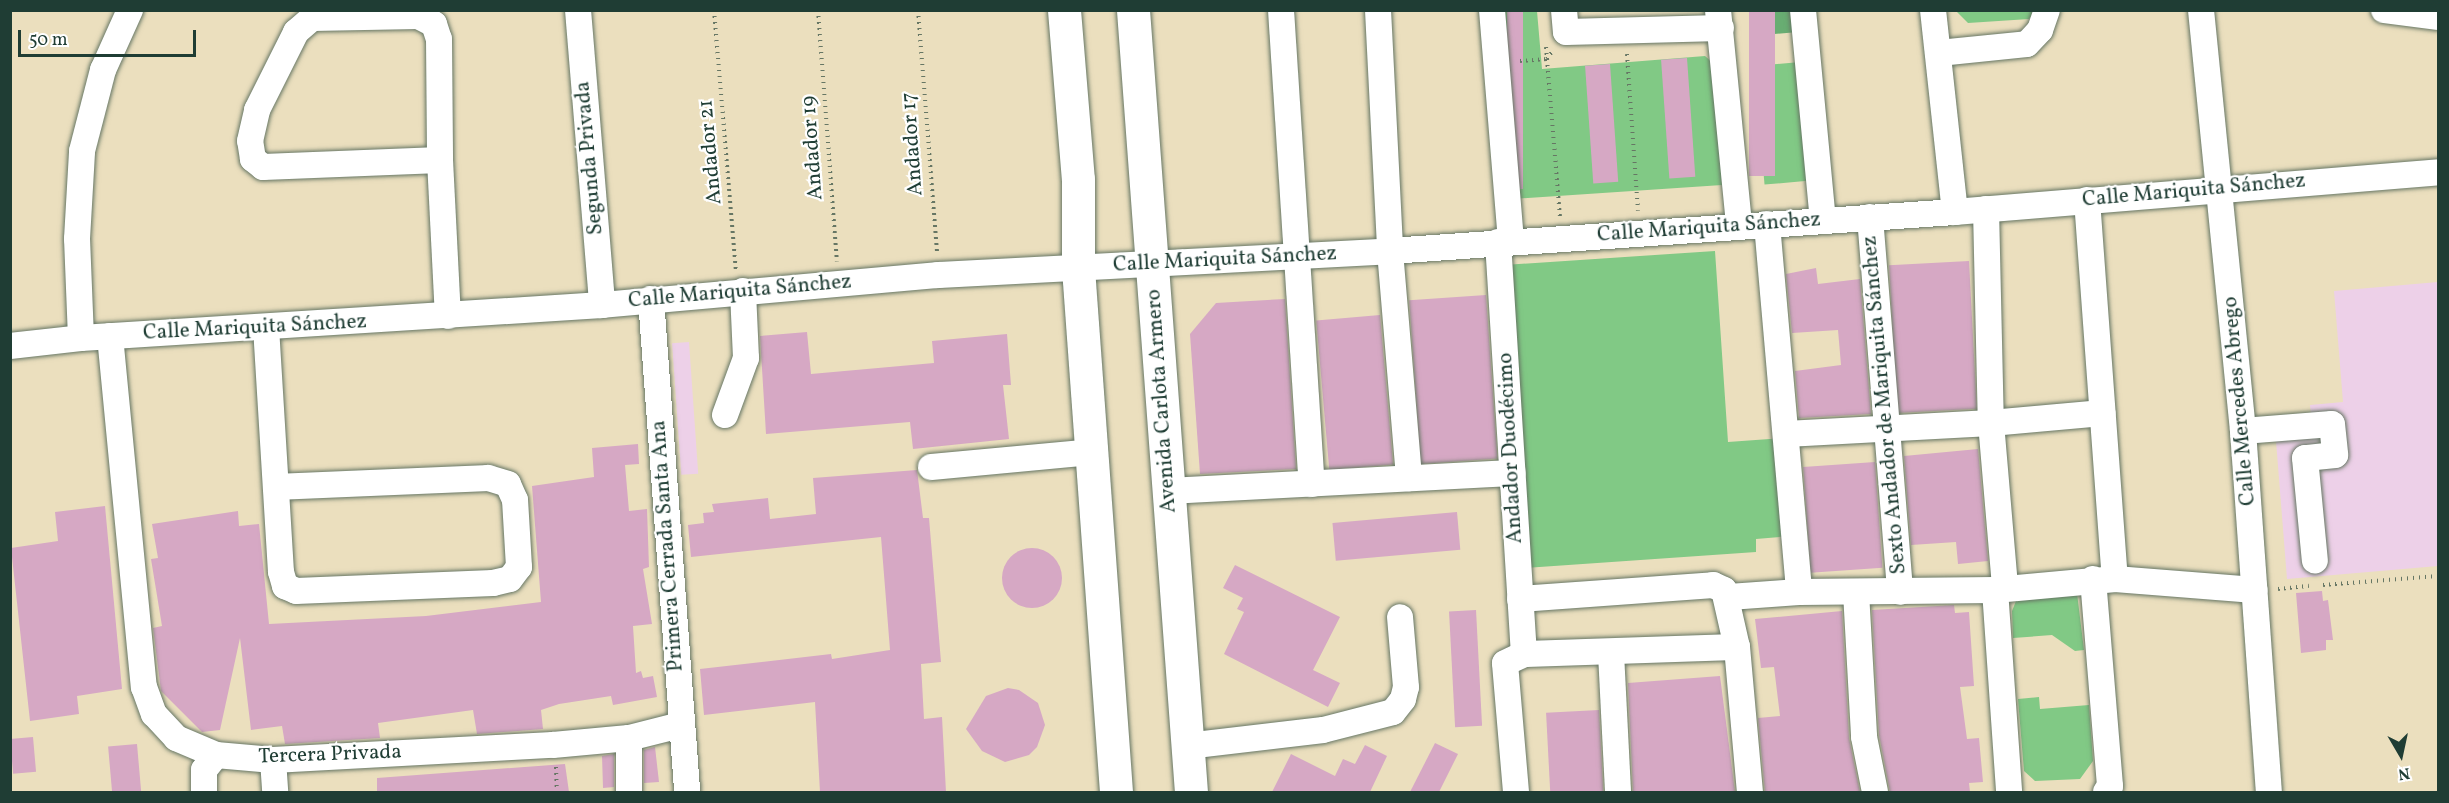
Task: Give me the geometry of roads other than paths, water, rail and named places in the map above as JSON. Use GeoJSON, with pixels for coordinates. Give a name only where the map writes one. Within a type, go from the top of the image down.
{"type":"FeatureCollection","features":[{"type":"Feature","properties":{"kind":"main road"},"geometry":{"type":"LineString","coordinates":[[1064,10],[1078,179],[1078,268],[1094,452],[1116,792]]}},
{"type":"Feature","properties":{"kind":"main road","name":"Avenida Carlota Armero"},"geometry":{"type":"LineString","coordinates":[[1133,10],[1191,792]]}},
{"type":"Feature","properties":{"kind":"street"},"geometry":{"type":"LineString","coordinates":[[81,338],[77,239],[82,151],[103,70],[130,10]]}},
{"type":"Feature","properties":{"kind":"street","name":"Segunda Privada"},"geometry":{"type":"LineString","coordinates":[[578,10],[602,305]]}},
{"type":"Feature","properties":{"kind":"street"},"geometry":{"type":"LineString","coordinates":[[1281,10],[1312,484]]}},
{"type":"Feature","properties":{"kind":"street"},"geometry":{"type":"LineString","coordinates":[[1378,10],[1390,251],[1409,478]]}},
{"type":"Feature","properties":{"kind":"street","name":"Andador Duodécimo"},"geometry":{"type":"LineString","coordinates":[[1492,10],[1513,473],[1524,654]]}},
{"type":"Feature","properties":{"kind":"street"},"geometry":{"type":"LineString","coordinates":[[1803,10],[1823,220]]}},
{"type":"Feature","properties":{"kind":"street"},"geometry":{"type":"LineString","coordinates":[[1934,10],[1955,212]]}},
{"type":"Feature","properties":{"kind":"street"},"geometry":{"type":"LineString","coordinates":[[1939,53],[2026,44],[2040,30],[2047,10]]}},
{"type":"Feature","properties":{"kind":"street","name":"Calle Mercedes Abrego"},"geometry":{"type":"LineString","coordinates":[[2201,10],[2221,187],[2243,431],[2269,792]]}},
{"type":"Feature","properties":{"kind":"street"},"geometry":{"type":"LineString","coordinates":[[2384,10],[2439,17]]}},
{"type":"Feature","properties":{"kind":"street"},"geometry":{"type":"LineString","coordinates":[[440,160],[263,167],[253,159],[250,141],[257,110],[296,32],[312,18],[418,16],[434,24],[439,39],[440,160],[448,316]]}},
{"type":"Feature","properties":{"kind":"street"},"geometry":{"type":"LineString","coordinates":[[1559,27],[1625,30],[1719,19],[1739,226]]}},
{"type":"Feature","properties":{"kind":"street","name":"Calle Mariquita Sánchez"},"geometry":{"type":"LineString","coordinates":[[10,346],[81,338],[602,305],[938,275],[1390,251],[1955,212],[2221,187],[2439,172]]}},
{"type":"Feature","properties":{"kind":"street"},"geometry":{"type":"LineString","coordinates":[[2088,200],[2103,413],[2104,579],[2110,786],[2106,792]]}},
{"type":"Feature","properties":{"kind":"street"},"geometry":{"type":"LineString","coordinates":[[1986,209],[1991,423],[2009,792]]}},
{"type":"Feature","properties":{"kind":"street","name":"Sexto Andador de Mariquita Sánchez"},"geometry":{"type":"LineString","coordinates":[[1870,218],[1889,427],[1900,592]]}},
{"type":"Feature","properties":{"kind":"street"},"geometry":{"type":"LineString","coordinates":[[1767,224],[1799,592]]}},
{"type":"Feature","properties":{"kind":"street"},"geometry":{"type":"LineString","coordinates":[[725,415],[747,358],[741,291]]}},
{"type":"Feature","properties":{"kind":"street","name":"Primera Cerrada Santa Ana"},"geometry":{"type":"LineString","coordinates":[[651,299],[680,725],[687,792]]}},
{"type":"Feature","properties":{"kind":"street"},"geometry":{"type":"LineString","coordinates":[[266,327],[281,572],[285,586],[296,591],[493,583],[510,579],[519,567],[515,500],[508,484],[488,478],[276,487]]}},
{"type":"Feature","properties":{"kind":"street","name":"Tercera Privada"},"geometry":{"type":"LineString","coordinates":[[110,336],[144,687],[154,714],[176,738],[216,755],[273,760],[629,738],[680,725]]}},
{"type":"Feature","properties":{"kind":"street"},"geometry":{"type":"LineString","coordinates":[[1786,434],[1991,423],[2103,413]]}},
{"type":"Feature","properties":{"kind":"street"},"geometry":{"type":"LineString","coordinates":[[2243,431],[2332,424],[2335,455],[2305,458],[2315,561]]}},
{"type":"Feature","properties":{"kind":"street"},"geometry":{"type":"LineString","coordinates":[[931,467],[1094,452]]}},
{"type":"Feature","properties":{"kind":"street"},"geometry":{"type":"LineString","coordinates":[[1167,491],[1513,473]]}},
{"type":"Feature","properties":{"kind":"street"},"geometry":{"type":"LineString","coordinates":[[1520,599],[1713,585],[1729,597],[1799,592],[1900,592],[2000,588],[2104,579],[2255,590]]}},
{"type":"Feature","properties":{"kind":"street"},"geometry":{"type":"LineString","coordinates":[[1856,592],[1864,737],[1875,792]]}},
{"type":"Feature","properties":{"kind":"street"},"geometry":{"type":"LineString","coordinates":[[1729,597],[1737,647],[1750,792]]}},
{"type":"Feature","properties":{"kind":"street"},"geometry":{"type":"LineString","coordinates":[[1187,746],[1323,730],[1394,712],[1403,699],[1406,687],[1400,617]]}},
{"type":"Feature","properties":{"kind":"street"},"geometry":{"type":"LineString","coordinates":[[1516,792],[1505,663],[1524,654],[1611,653],[1737,647]]}},
{"type":"Feature","properties":{"kind":"street"},"geometry":{"type":"LineString","coordinates":[[1611,653],[1618,792]]}},
{"type":"Feature","properties":{"kind":"street"},"geometry":{"type":"LineString","coordinates":[[629,738],[629,792]]}},
{"type":"Feature","properties":{"kind":"street"},"geometry":{"type":"LineString","coordinates":[[204,792],[204,770],[216,755]]}},
{"type":"Feature","properties":{"kind":"street"},"geometry":{"type":"LineString","coordinates":[[273,760],[275,792]]}}]}
